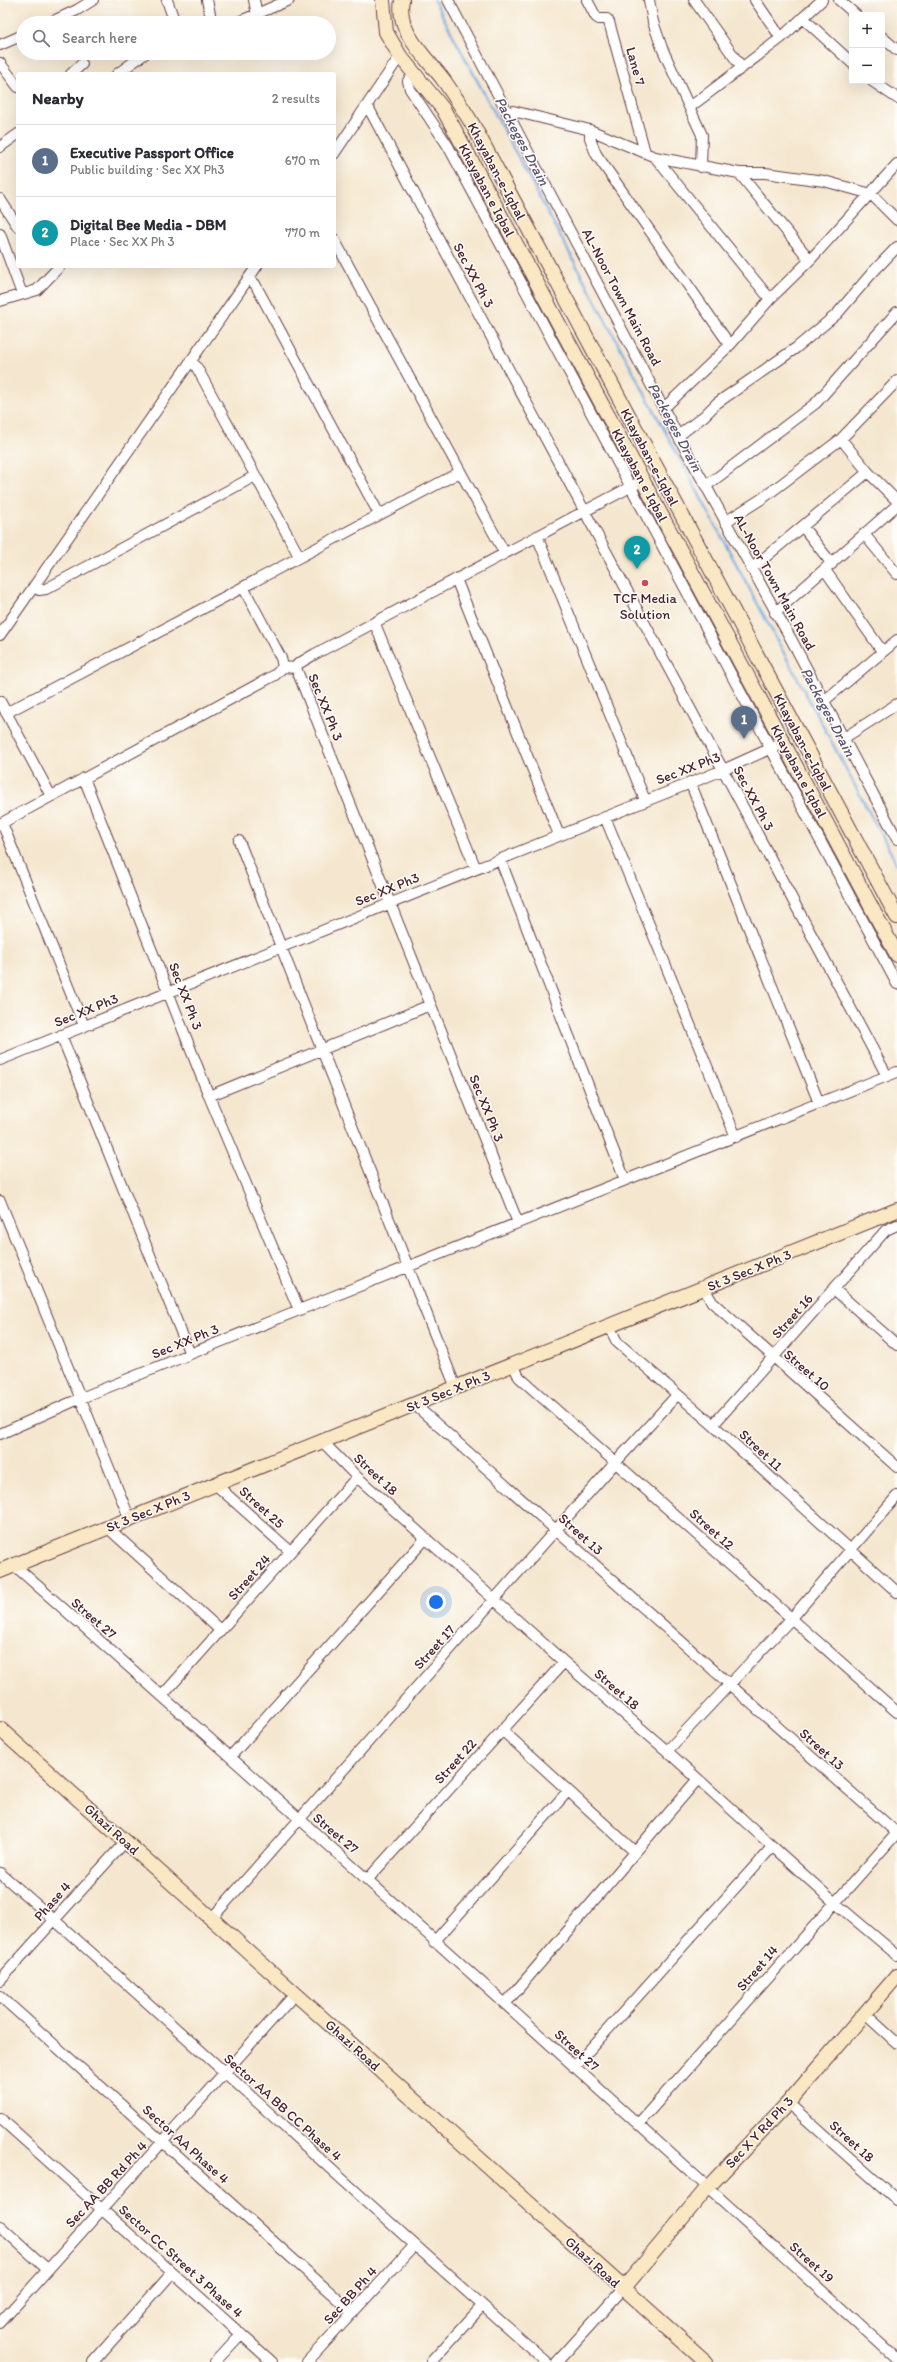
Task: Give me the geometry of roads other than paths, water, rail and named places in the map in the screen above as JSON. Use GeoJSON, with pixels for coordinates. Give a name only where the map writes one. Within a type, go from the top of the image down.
{"type":"FeatureCollection","features":[{"type":"Feature","properties":{"kind":"main road","name":"Khayaban e Iqbal"},"geometry":{"type":"LineString","coordinates":[[383,0],[386,32],[400,56],[442,109],[457,134],[636,483],[727,637],[897,955]]}},
{"type":"Feature","properties":{"kind":"main road","name":"Khayaban-e-Iqbal"},"geometry":{"type":"LineString","coordinates":[[402,0],[402,20],[409,35],[442,78],[473,125],[897,917]]}},
{"type":"Feature","properties":{"kind":"main road"},"geometry":{"type":"LineString","coordinates":[[727,637],[743,629]]}},
{"type":"Feature","properties":{"kind":"main road","name":"St 3 Sec X Ph 3"},"geometry":{"type":"LineString","coordinates":[[0,1571],[129,1517],[322,1442],[704,1288],[893,1219]]}},
{"type":"Feature","properties":{"kind":"main road","name":"Ghazi Road"},"geometry":{"type":"LineString","coordinates":[[0,1729],[706,2362]]}},
{"type":"Feature","properties":{"kind":"main road","name":"Sec X Y Rd Ph 3"},"geometry":{"type":"LineString","coordinates":[[623,2289],[708,2187],[788,2103],[897,1976]]}},
{"type":"Feature","properties":{"kind":"street"},"geometry":{"type":"LineString","coordinates":[[65,16],[78,10],[93,0]]}},
{"type":"Feature","properties":{"kind":"street"},"geometry":{"type":"LineString","coordinates":[[167,0],[173,16]]}},
{"type":"Feature","properties":{"kind":"street"},"geometry":{"type":"LineString","coordinates":[[207,0],[210,16]]}},
{"type":"Feature","properties":{"kind":"street"},"geometry":{"type":"LineString","coordinates":[[254,0],[257,15],[289,0]]}},
{"type":"Feature","properties":{"kind":"street","name":"AL-Noor Town Main Road"},"geometry":{"type":"LineString","coordinates":[[448,0],[665,407],[678,436],[824,701],[897,839]]}},
{"type":"Feature","properties":{"kind":"street","name":"Lane 7"},"geometry":{"type":"LineString","coordinates":[[587,0],[596,17],[599,19],[608,18],[645,152]]}},
{"type":"Feature","properties":{"kind":"street"},"geometry":{"type":"LineString","coordinates":[[649,0],[653,22],[665,53],[702,134],[701,167]]}},
{"type":"Feature","properties":{"kind":"street"},"geometry":{"type":"LineString","coordinates":[[694,0],[742,68]]}},
{"type":"Feature","properties":{"kind":"street"},"geometry":{"type":"LineString","coordinates":[[755,0],[781,38]]}},
{"type":"Feature","properties":{"kind":"street"},"geometry":{"type":"LineString","coordinates":[[690,107],[781,38],[822,0]]}},
{"type":"Feature","properties":{"kind":"street"},"geometry":{"type":"LineString","coordinates":[[839,0],[853,12]]}},
{"type":"Feature","properties":{"kind":"street"},"geometry":{"type":"LineString","coordinates":[[803,18],[849,60]]}},
{"type":"Feature","properties":{"kind":"street"},"geometry":{"type":"LineString","coordinates":[[0,45],[16,38]]}},
{"type":"Feature","properties":{"kind":"street"},"geometry":{"type":"LineString","coordinates":[[885,40],[897,50]]}},
{"type":"Feature","properties":{"kind":"street"},"geometry":{"type":"LineString","coordinates":[[336,151],[400,56]]}},
{"type":"Feature","properties":{"kind":"street"},"geometry":{"type":"LineString","coordinates":[[120,72],[136,60]]}},
{"type":"Feature","properties":{"kind":"street"},"geometry":{"type":"LineString","coordinates":[[0,64],[16,84]]}},
{"type":"Feature","properties":{"kind":"street"},"geometry":{"type":"LineString","coordinates":[[73,72],[82,64]]}},
{"type":"Feature","properties":{"kind":"street"},"geometry":{"type":"LineString","coordinates":[[876,84],[897,98]]}},
{"type":"Feature","properties":{"kind":"street","name":"Sec XX Ph 3"},"geometry":{"type":"LineString","coordinates":[[367,105],[887,1076]]}},
{"type":"Feature","properties":{"kind":"street"},"geometry":{"type":"LineString","coordinates":[[508,114],[513,111],[590,130],[655,157],[701,167],[739,173],[765,173],[824,181],[871,194],[897,220]]}},
{"type":"Feature","properties":{"kind":"street"},"geometry":{"type":"LineString","coordinates":[[590,130],[590,138],[596,154],[730,345]]}},
{"type":"Feature","properties":{"kind":"street"},"geometry":{"type":"LineString","coordinates":[[0,148],[16,136]]}},
{"type":"Feature","properties":{"kind":"street"},"geometry":{"type":"LineString","coordinates":[[655,157],[770,299]]}},
{"type":"Feature","properties":{"kind":"street"},"geometry":{"type":"LineString","coordinates":[[665,407],[730,345],[770,299],[810,260],[897,164]]}},
{"type":"Feature","properties":{"kind":"street"},"geometry":{"type":"LineString","coordinates":[[739,173],[810,260]]}},
{"type":"Feature","properties":{"kind":"street"},"geometry":{"type":"LineString","coordinates":[[0,199],[16,224]]}},
{"type":"Feature","properties":{"kind":"street"},"geometry":{"type":"LineString","coordinates":[[0,234],[22,294]]}},
{"type":"Feature","properties":{"kind":"street"},"geometry":{"type":"LineString","coordinates":[[336,243],[504,552]]}},
{"type":"Feature","properties":{"kind":"street"},"geometry":{"type":"LineString","coordinates":[[678,436],[704,416],[717,403],[796,348],[837,314],[872,273],[897,247]]}},
{"type":"Feature","properties":{"kind":"street"},"geometry":{"type":"LineString","coordinates":[[0,301],[37,290],[58,268]]}},
{"type":"Feature","properties":{"kind":"street"},"geometry":{"type":"LineString","coordinates":[[0,635],[256,268]]}},
{"type":"Feature","properties":{"kind":"street"},"geometry":{"type":"LineString","coordinates":[[248,279],[255,284],[379,514]]}},
{"type":"Feature","properties":{"kind":"street"},"geometry":{"type":"LineString","coordinates":[[706,486],[816,403],[897,312]]}},
{"type":"Feature","properties":{"kind":"street"},"geometry":{"type":"LineString","coordinates":[[190,361],[196,366],[299,556]]}},
{"type":"Feature","properties":{"kind":"street"},"geometry":{"type":"LineString","coordinates":[[725,522],[775,489],[841,438],[897,381]]}},
{"type":"Feature","properties":{"kind":"street"},"geometry":{"type":"LineString","coordinates":[[841,438],[868,472],[897,501]]}},
{"type":"Feature","properties":{"kind":"street"},"geometry":{"type":"LineString","coordinates":[[6,713],[299,556],[460,472]]}},
{"type":"Feature","properties":{"kind":"street"},"geometry":{"type":"LineString","coordinates":[[751,569],[868,472]]}},
{"type":"Feature","properties":{"kind":"street"},"geometry":{"type":"LineString","coordinates":[[34,587],[39,590],[46,589],[255,476]]}},
{"type":"Feature","properties":{"kind":"street"},"geometry":{"type":"LineString","coordinates":[[283,667],[296,668],[298,664],[315,654],[375,624],[504,552],[636,483],[770,749],[897,984]]}},
{"type":"Feature","properties":{"kind":"street"},"geometry":{"type":"LineString","coordinates":[[775,613],[897,505]]}},
{"type":"Feature","properties":{"kind":"street"},"geometry":{"type":"LineString","coordinates":[[802,527],[882,651]]}},
{"type":"Feature","properties":{"kind":"street"},"geometry":{"type":"LineString","coordinates":[[864,534],[897,574]]}},
{"type":"Feature","properties":{"kind":"street"},"geometry":{"type":"LineString","coordinates":[[537,536],[645,800]]}},
{"type":"Feature","properties":{"kind":"street"},"geometry":{"type":"LineString","coordinates":[[456,579],[559,835]]}},
{"type":"Feature","properties":{"kind":"street"},"geometry":{"type":"LineString","coordinates":[[243,587],[281,658],[283,667]]}},
{"type":"Feature","properties":{"kind":"street"},"geometry":{"type":"LineString","coordinates":[[375,624],[476,869]]}},
{"type":"Feature","properties":{"kind":"street"},"geometry":{"type":"LineString","coordinates":[[824,701],[897,640]]}},
{"type":"Feature","properties":{"kind":"street"},"geometry":{"type":"LineString","coordinates":[[84,1026],[1,824],[276,675],[283,667]]}},
{"type":"Feature","properties":{"kind":"street","name":"Sec XX Ph 3"},"geometry":{"type":"LineString","coordinates":[[296,668],[518,1223]]}},
{"type":"Feature","properties":{"kind":"street"},"geometry":{"type":"LineString","coordinates":[[0,701],[51,796]]}},
{"type":"Feature","properties":{"kind":"street"},"geometry":{"type":"LineString","coordinates":[[844,738],[897,704]]}},
{"type":"Feature","properties":{"kind":"street","name":"Sec XX Ph3"},"geometry":{"type":"LineString","coordinates":[[0,1060],[280,946],[723,770],[783,742]]}},
{"type":"Feature","properties":{"kind":"street","name":"Sec XX Ph 3"},"geometry":{"type":"LineString","coordinates":[[84,778],[170,991],[210,1096],[298,1310]]}},
{"type":"Feature","properties":{"kind":"street"},"geometry":{"type":"LineString","coordinates":[[690,782],[819,1103]]}},
{"type":"Feature","properties":{"kind":"street"},"geometry":{"type":"LineString","coordinates":[[605,816],[736,1137]]}},
{"type":"Feature","properties":{"kind":"street"},"geometry":{"type":"LineString","coordinates":[[239,841],[456,1388]]}},
{"type":"Feature","properties":{"kind":"street"},"geometry":{"type":"LineString","coordinates":[[500,859],[625,1180]]}},
{"type":"Feature","properties":{"kind":"street"},"geometry":{"type":"LineString","coordinates":[[210,1096],[430,1005]]}},
{"type":"Feature","properties":{"kind":"street"},"geometry":{"type":"LineString","coordinates":[[61,1035],[190,1354]]}},
{"type":"Feature","properties":{"kind":"street","name":"Sec XX Ph 3"},"geometry":{"type":"LineString","coordinates":[[0,1434],[81,1398],[298,1310],[897,1072]]}},
{"type":"Feature","properties":{"kind":"street"},"geometry":{"type":"LineString","coordinates":[[0,1201],[129,1517]]}},
{"type":"Feature","properties":{"kind":"street","name":"Street 16"},"geometry":{"type":"LineString","coordinates":[[713,1426],[835,1290],[893,1219]]}},
{"type":"Feature","properties":{"kind":"street","name":"Street 10"},"geometry":{"type":"LineString","coordinates":[[704,1288],[712,1302],[897,1467]]}},
{"type":"Feature","properties":{"kind":"street"},"geometry":{"type":"LineString","coordinates":[[835,1290],[897,1346]]}},
{"type":"Feature","properties":{"kind":"street","name":"Street 11"},"geometry":{"type":"LineString","coordinates":[[609,1326],[617,1342],[713,1426],[850,1552],[897,1592]]}},
{"type":"Feature","properties":{"kind":"street","name":"Street 12"},"geometry":{"type":"LineString","coordinates":[[513,1364],[519,1377],[897,1712]]}},
{"type":"Feature","properties":{"kind":"street","name":"Street 17"},"geometry":{"type":"LineString","coordinates":[[212,1918],[677,1395]]}},
{"type":"Feature","properties":{"kind":"street","name":"Street 13"},"geometry":{"type":"LineString","coordinates":[[414,1405],[897,1833]]}},
{"type":"Feature","properties":{"kind":"street","name":"Street 18"},"geometry":{"type":"LineString","coordinates":[[322,1442],[357,1477],[496,1599],[564,1662],[667,1751],[697,1780],[834,1902],[897,1955]]}},
{"type":"Feature","properties":{"kind":"street","name":"Street 24"},"geometry":{"type":"LineString","coordinates":[[162,1696],[357,1477]]}},
{"type":"Feature","properties":{"kind":"street","name":"Street 25"},"geometry":{"type":"LineString","coordinates":[[215,1484],[290,1551]]}},
{"type":"Feature","properties":{"kind":"street"},"geometry":{"type":"LineString","coordinates":[[667,1751],[791,1619],[897,1496]]}},
{"type":"Feature","properties":{"kind":"street"},"geometry":{"type":"LineString","coordinates":[[107,1527],[220,1630]]}},
{"type":"Feature","properties":{"kind":"street"},"geometry":{"type":"LineString","coordinates":[[231,1756],[426,1538]]}},
{"type":"Feature","properties":{"kind":"street","name":"Street 27"},"geometry":{"type":"LineString","coordinates":[[14,1565],[231,1756],[298,1820],[368,1879],[434,1942],[708,2187]]}},
{"type":"Feature","properties":{"kind":"street","name":"Street 22"},"geometry":{"type":"LineString","coordinates":[[368,1879],[564,1662]]}},
{"type":"Feature","properties":{"kind":"street"},"geometry":{"type":"LineString","coordinates":[[502,1730],[635,1852]]}},
{"type":"Feature","properties":{"kind":"street"},"geometry":{"type":"LineString","coordinates":[[505,2004],[697,1780]]}},
{"type":"Feature","properties":{"kind":"street"},"geometry":{"type":"LineString","coordinates":[[434,1942],[568,1791]]}},
{"type":"Feature","properties":{"kind":"street","name":"Street 14"},"geometry":{"type":"LineString","coordinates":[[639,2124],[834,1902],[897,1833]]}},
{"type":"Feature","properties":{"kind":"street","name":"Phase 4"},"geometry":{"type":"LineString","coordinates":[[0,1980],[125,1842]]}},
{"type":"Feature","properties":{"kind":"street"},"geometry":{"type":"LineString","coordinates":[[574,2067],[772,1847]]}},
{"type":"Feature","properties":{"kind":"street","name":"Sector AA BB CC Phase 4"},"geometry":{"type":"LineString","coordinates":[[0,1873],[225,2074],[414,2246],[547,2362]]}},
{"type":"Feature","properties":{"kind":"street","name":"Sec AA BB Rd Ph 4"},"geometry":{"type":"LineString","coordinates":[[0,2323],[47,2269],[225,2074],[296,1993]]}},
{"type":"Feature","properties":{"kind":"street","name":"Sector AA Phase 4"},"geometry":{"type":"LineString","coordinates":[[0,1996],[353,2313]]}},
{"type":"Feature","properties":{"kind":"street"},"geometry":{"type":"LineString","coordinates":[[864,2013],[897,2043]]}},
{"type":"Feature","properties":{"kind":"street","name":"Street 18"},"geometry":{"type":"LineString","coordinates":[[788,2103],[897,2200]]}},
{"type":"Feature","properties":{"kind":"street","name":"Sector CC Street 3 Phase 4"},"geometry":{"type":"LineString","coordinates":[[0,2118],[172,2274],[272,2362]]}},
{"type":"Feature","properties":{"kind":"street","name":"Street 19"},"geometry":{"type":"LineString","coordinates":[[708,2187],[897,2359]]}},
{"type":"Feature","properties":{"kind":"street"},"geometry":{"type":"LineString","coordinates":[[0,2226],[47,2269]]}},
{"type":"Feature","properties":{"kind":"street","name":"Sec BB Ph 4"},"geometry":{"type":"LineString","coordinates":[[307,2362],[414,2246]]}},
{"type":"Feature","properties":{"kind":"street"},"geometry":{"type":"LineString","coordinates":[[93,2362],[172,2274]]}},
{"type":"Feature","properties":{"kind":"street"},"geometry":{"type":"LineString","coordinates":[[557,2362],[623,2289]]}},
{"type":"Feature","properties":{"kind":"street"},"geometry":{"type":"LineString","coordinates":[[431,2362],[482,2306]]}},
{"type":"Feature","properties":{"kind":"street"},"geometry":{"type":"LineString","coordinates":[[215,2362],[241,2334]]}},
{"type":"Feature","properties":{"kind":"waterway","name":"Packeges Drain"},"geometry":{"type":"LineString","coordinates":[[434,0],[897,864]]}},
{"type":"Feature","properties":{"kind":"place","name":"Digital Bee Media - DBM"},"geometry":{"type":"Point","coordinates":[637,569]}},
{"type":"Feature","properties":{"kind":"place","name":"TCF Media Solution"},"geometry":{"type":"Point","coordinates":[645,583]}},
{"type":"Feature","properties":{"kind":"place","name":"Executive Passport Office"},"geometry":{"type":"Point","coordinates":[744,739]}}]}
